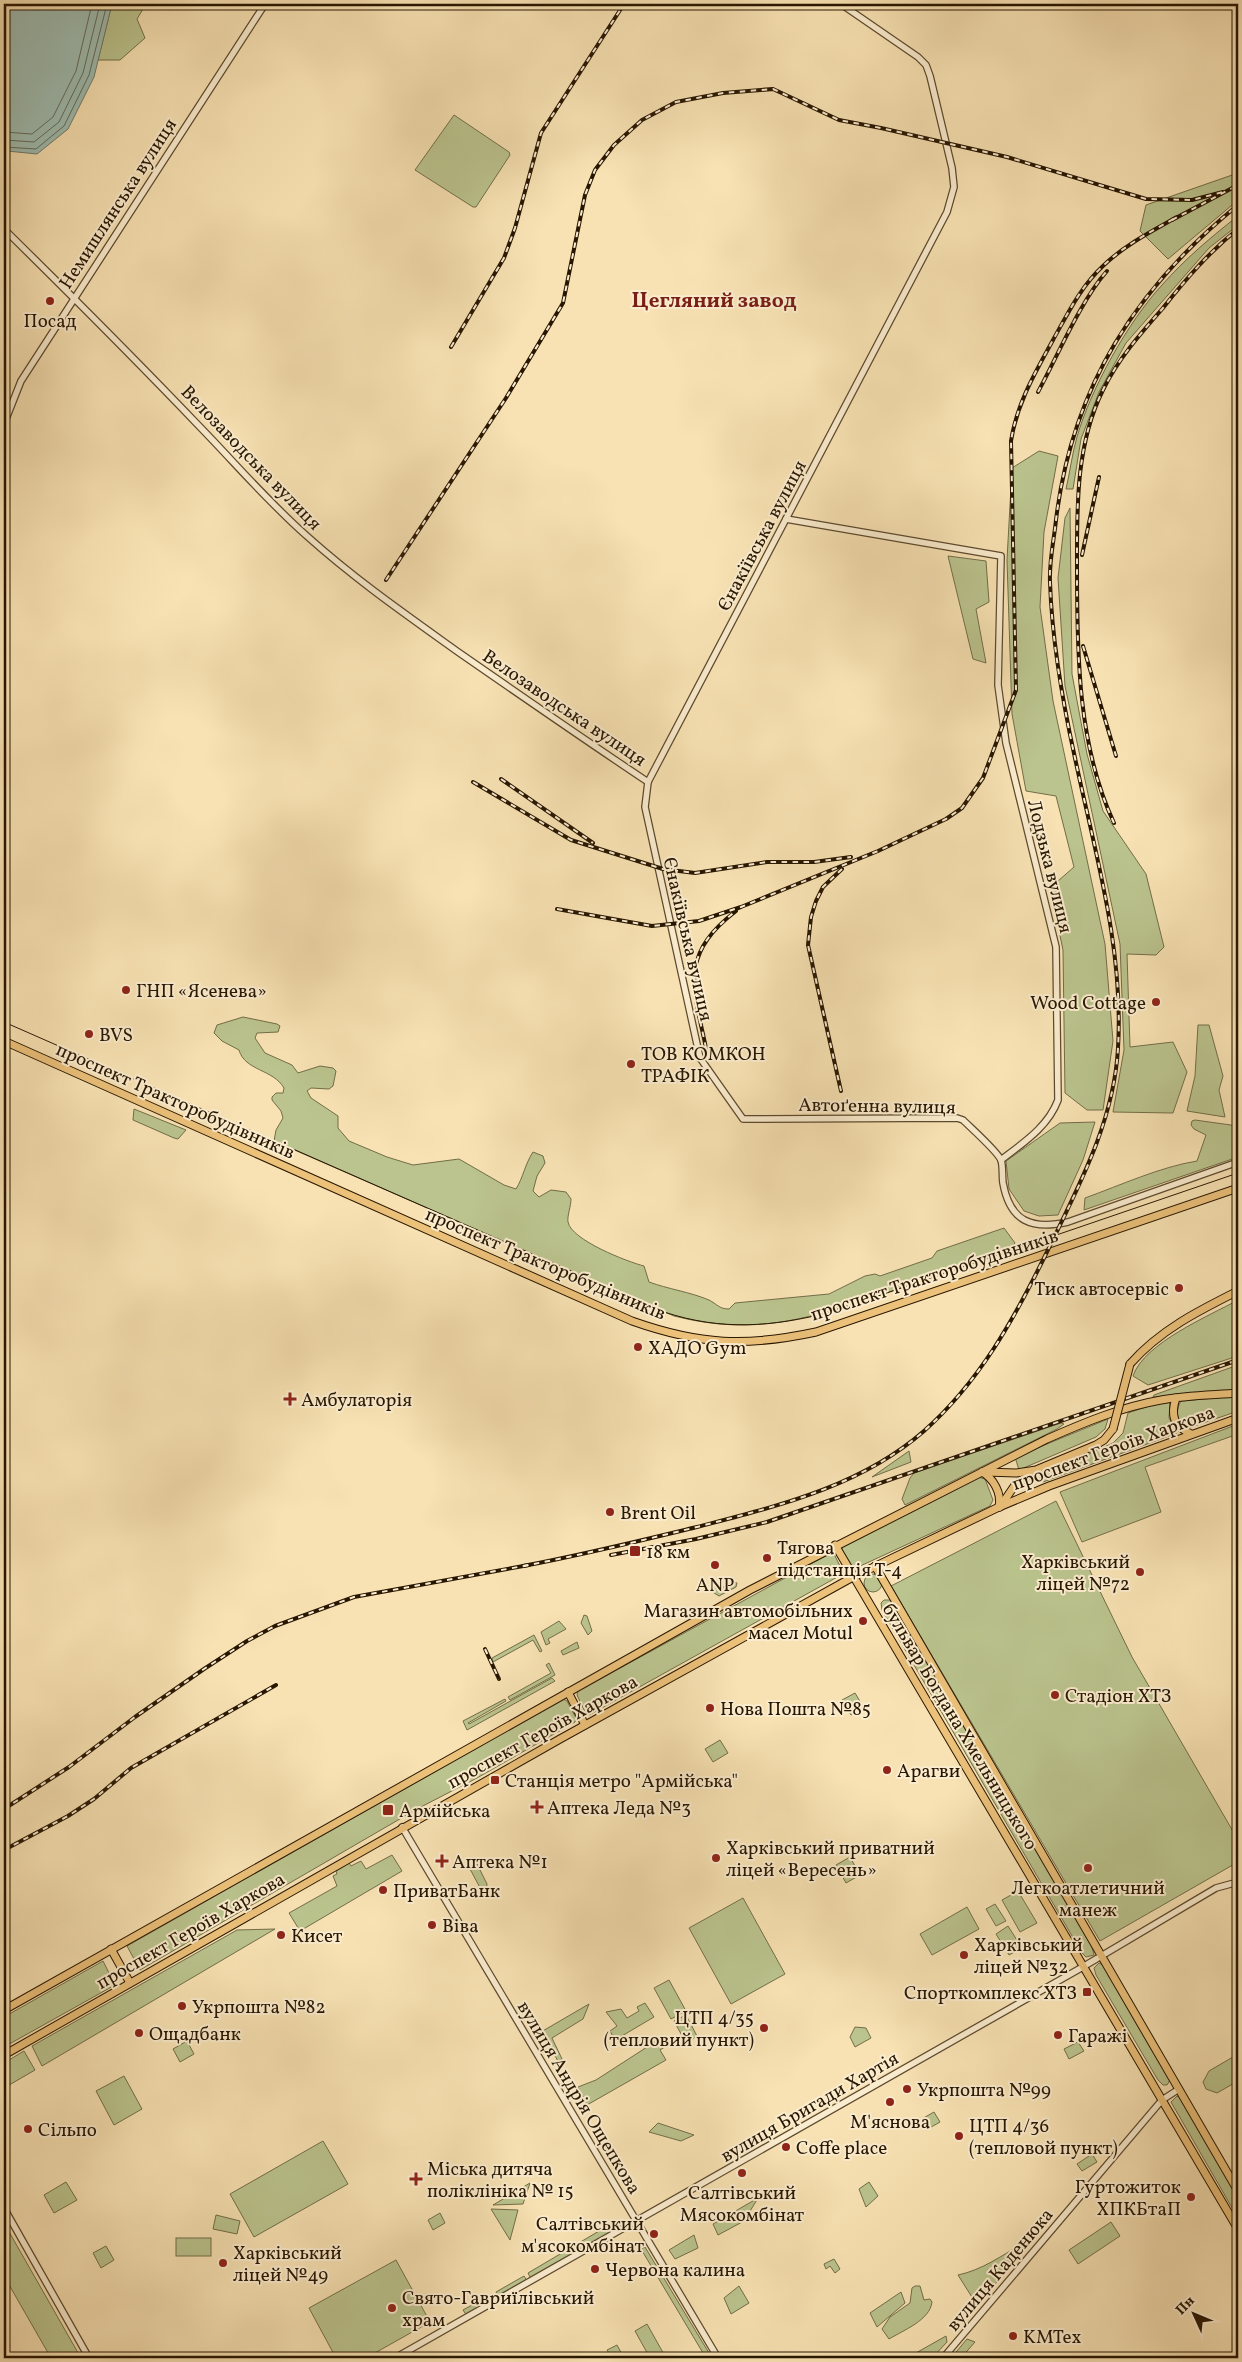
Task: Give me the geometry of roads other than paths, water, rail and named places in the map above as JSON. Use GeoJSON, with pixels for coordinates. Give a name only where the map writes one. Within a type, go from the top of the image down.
{"type":"FeatureCollection","features":[{"type":"Feature","properties":{"kind":"main road","name":"проспект Тракторобудівників"},"geometry":{"type":"LineString","coordinates":[[4,1041],[632,1321],[664,1333],[718,1342],[738,1343],[782,1339],[824,1330],[1238,1188]]}},
{"type":"Feature","properties":{"kind":"main road"},"geometry":{"type":"LineString","coordinates":[[982,1472],[1016,1473],[1036,1470],[1104,1440],[1114,1429],[1130,1364],[1165,1331],[1238,1290]]}},
{"type":"Feature","properties":{"kind":"main road","name":"проспект Героїв Харкова"},"geometry":{"type":"LineString","coordinates":[[4,2010],[734,1598],[1047,1439],[1085,1423],[1140,1404],[1176,1398],[1238,1393]]}},
{"type":"Feature","properties":{"kind":"main road"},"geometry":{"type":"LineString","coordinates":[[1176,1398],[1173,1418],[1180,1428],[1191,1434]]}},
{"type":"Feature","properties":{"kind":"main road","name":"проспект Героїв Харкова"},"geometry":{"type":"LineString","coordinates":[[4,2055],[402,1827],[853,1576],[999,1507],[1238,1418]]}},
{"type":"Feature","properties":{"kind":"main road"},"geometry":{"type":"LineString","coordinates":[[999,1507],[1015,1486],[1036,1470]]}},
{"type":"Feature","properties":{"kind":"main road","name":"проспект Героїв Харкова"},"geometry":{"type":"LineString","coordinates":[[982,1472],[991,1478],[997,1490],[1001,1501],[999,1507]]}},
{"type":"Feature","properties":{"kind":"main road","name":"бульвар Богдана Хмельницького"},"geometry":{"type":"LineString","coordinates":[[836,1545],[1238,2229]]}},
{"type":"Feature","properties":{"kind":"main road","name":"бульвар Богдана Хмельницького"},"geometry":{"type":"LineString","coordinates":[[875,1566],[1238,2191]]}},
{"type":"Feature","properties":{"kind":"main road"},"geometry":{"type":"LineString","coordinates":[[568,1692],[586,1725]]}},
{"type":"Feature","properties":{"kind":"main road"},"geometry":{"type":"LineString","coordinates":[[111,1949],[130,1983]]}},
{"type":"Feature","properties":{"kind":"street","name":"Немишлянська вулиця"},"geometry":{"type":"LineString","coordinates":[[4,424],[21,381],[265,4]]}},
{"type":"Feature","properties":{"kind":"street","name":"Єнакіївська вулиця"},"geometry":{"type":"LineString","coordinates":[[743,1119],[700,1058],[645,807],[648,782],[946,212],[954,188],[952,168],[926,65],[841,4]]}},
{"type":"Feature","properties":{"kind":"street","name":"Велозаводська вулиця"},"geometry":{"type":"LineString","coordinates":[[4,229],[203,430],[267,499],[358,580],[571,731],[648,782]]}},
{"type":"Feature","properties":{"kind":"street","name":"Лодзька вулиця"},"geometry":{"type":"LineString","coordinates":[[786,519],[1001,556],[998,685],[1006,743],[1056,947],[1058,1100],[1053,1114],[1041,1128],[1001,1160]]}},
{"type":"Feature","properties":{"kind":"street","name":"Автоґенна вулиця"},"geometry":{"type":"LineString","coordinates":[[743,1119],[957,1118],[963,1120],[1001,1160]]}},
{"type":"Feature","properties":{"kind":"street"},"geometry":{"type":"LineString","coordinates":[[1001,1160],[1006,1194],[1016,1214],[1029,1224],[1045,1226],[1068,1222],[1238,1162]]}},
{"type":"Feature","properties":{"kind":"street","name":"вулиця Андрія Ощепкова"},"geometry":{"type":"LineString","coordinates":[[402,1827],[718,2358]]}},
{"type":"Feature","properties":{"kind":"street","name":"вулиця Бригади Хартія"},"geometry":{"type":"LineString","coordinates":[[395,2358],[1084,1967],[1216,1888],[1238,1882]]}},
{"type":"Feature","properties":{"kind":"street","name":"вулиця Каденюка"},"geometry":{"type":"LineString","coordinates":[[943,2358],[1162,2100],[1179,2089]]}},
{"type":"Feature","properties":{"kind":"street"},"geometry":{"type":"LineString","coordinates":[[4,2208],[89,2358]]}},
{"type":"Feature","properties":{"kind":"water"},"geometry":{"type":"Polygon","coordinates":[[[4,4],[112,4],[94,77],[68,129],[37,154],[7,151],[4,153],[4,4]]]}},
{"type":"Feature","properties":{"kind":"tram line"},"geometry":{"type":"LineString","coordinates":[[4,1022],[664,1312],[706,1322],[747,1325],[768,1324],[831,1312],[1238,1173]]}},
{"type":"Feature","properties":{"kind":"railway"},"geometry":{"type":"LineString","coordinates":[[451,347],[504,258],[515,228],[541,133],[624,4]]}},
{"type":"Feature","properties":{"kind":"railway"},"geometry":{"type":"LineString","coordinates":[[386,580],[506,398],[563,303],[585,195],[595,170],[614,145],[642,120],[676,102],[723,93],[773,89],[839,120],[1007,157],[1146,199],[1192,200],[1223,192]]}},
{"type":"Feature","properties":{"kind":"railway"},"geometry":{"type":"LineString","coordinates":[[1172,220],[1238,185]]}},
{"type":"Feature","properties":{"kind":"railway"},"geometry":{"type":"LineString","coordinates":[[523,1566],[632,1543],[757,1511],[816,1492],[873,1467],[924,1431],[962,1392],[993,1350],[1033,1280],[1081,1181],[1102,1129],[1115,1076],[1118,1048],[1117,974],[1112,938],[1099,865],[1066,714],[1053,626],[1050,566],[1064,472],[1077,426],[1094,384],[1115,344],[1140,306],[1169,271],[1202,237],[1238,205]]}},
{"type":"Feature","properties":{"kind":"railway"},"geometry":{"type":"LineString","coordinates":[[557,909],[652,926],[699,921],[741,907],[878,851],[946,819],[962,808],[983,778],[1016,690],[1011,441],[1022,401],[1033,376],[1064,320],[1088,282],[1121,251],[1177,217]]}},
{"type":"Feature","properties":{"kind":"railway"},"geometry":{"type":"LineString","coordinates":[[1114,823],[1102,794],[1086,732],[1079,667],[1077,525],[1082,456],[1094,411],[1103,390],[1123,357],[1198,266],[1238,229]]}},
{"type":"Feature","properties":{"kind":"railway"},"geometry":{"type":"LineString","coordinates":[[1038,392],[1088,297],[1107,271]]}},
{"type":"Feature","properties":{"kind":"railway"},"geometry":{"type":"LineString","coordinates":[[1082,555],[1099,477]]}},
{"type":"Feature","properties":{"kind":"railway"},"geometry":{"type":"LineString","coordinates":[[1083,646],[1116,756]]}},
{"type":"Feature","properties":{"kind":"railway"},"geometry":{"type":"LineString","coordinates":[[501,779],[593,843]]}},
{"type":"Feature","properties":{"kind":"railway"},"geometry":{"type":"LineString","coordinates":[[473,782],[571,840],[663,869],[695,873],[767,862],[814,862],[851,857]]}},
{"type":"Feature","properties":{"kind":"railway"},"geometry":{"type":"LineString","coordinates":[[841,1091],[808,945],[811,917],[816,901],[823,887],[842,869]]}},
{"type":"Feature","properties":{"kind":"railway"},"geometry":{"type":"LineString","coordinates":[[706,1048],[695,989],[698,957],[705,942],[736,911]]}},
{"type":"Feature","properties":{"kind":"railway"},"geometry":{"type":"LineString","coordinates":[[611,1555],[696,1539],[767,1522],[1238,1360]]}},
{"type":"Feature","properties":{"kind":"railway"},"geometry":{"type":"LineString","coordinates":[[4,1809],[69,1767],[135,1717],[204,1669],[247,1641],[275,1626],[354,1597],[529,1565]]}},
{"type":"Feature","properties":{"kind":"railway"},"geometry":{"type":"LineString","coordinates":[[485,1649],[499,1679]]}},
{"type":"Feature","properties":{"kind":"railway"},"geometry":{"type":"LineString","coordinates":[[4,1850],[68,1816],[94,1799],[131,1768],[276,1685]]}},
{"type":"Feature","properties":{"kind":"place","name":"Посад"},"geometry":{"type":"Point","coordinates":[50,301]}},
{"type":"Feature","properties":{"kind":"place","name":"ГНП «Ясенева»"},"geometry":{"type":"Point","coordinates":[126,990]}},
{"type":"Feature","properties":{"kind":"place","name":"Wood Cottage"},"geometry":{"type":"Point","coordinates":[1156,1002]}},
{"type":"Feature","properties":{"kind":"place","name":"BVS"},"geometry":{"type":"Point","coordinates":[89,1034]}},
{"type":"Feature","properties":{"kind":"place","name":"ТОВ КОМКОН ТРАФІК"},"geometry":{"type":"Point","coordinates":[631,1064]}},
{"type":"Feature","properties":{"kind":"place","name":"Тиск автосервіс"},"geometry":{"type":"Point","coordinates":[1179,1288]}},
{"type":"Feature","properties":{"kind":"place","name":"ХАДО Gym"},"geometry":{"type":"Point","coordinates":[638,1347]}},
{"type":"Feature","properties":{"kind":"place","name":"Амбулаторія"},"geometry":{"type":"Point","coordinates":[290,1399]}},
{"type":"Feature","properties":{"kind":"place","name":"Brent Oil"},"geometry":{"type":"Point","coordinates":[610,1512]}},
{"type":"Feature","properties":{"kind":"place","name":"18 км"},"geometry":{"type":"Point","coordinates":[635,1551]}},
{"type":"Feature","properties":{"kind":"place","name":"Тягова підстанція Т-4"},"geometry":{"type":"Point","coordinates":[767,1558]}},
{"type":"Feature","properties":{"kind":"place","name":"ANP"},"geometry":{"type":"Point","coordinates":[715,1565]}},
{"type":"Feature","properties":{"kind":"place","name":"Харківський ліцей №72"},"geometry":{"type":"Point","coordinates":[1140,1572]}},
{"type":"Feature","properties":{"kind":"place","name":"Магазин автомобільних масел Motul"},"geometry":{"type":"Point","coordinates":[863,1621]}},
{"type":"Feature","properties":{"kind":"place","name":"Стадіон ХТЗ"},"geometry":{"type":"Point","coordinates":[1055,1695]}},
{"type":"Feature","properties":{"kind":"place","name":"Нова Пошта №85"},"geometry":{"type":"Point","coordinates":[710,1708]}},
{"type":"Feature","properties":{"kind":"place","name":"Арагви"},"geometry":{"type":"Point","coordinates":[887,1770]}},
{"type":"Feature","properties":{"kind":"place","name":"Станція метро \"Армійська\""},"geometry":{"type":"Point","coordinates":[495,1780]}},
{"type":"Feature","properties":{"kind":"place","name":"Аптека Леда №3"},"geometry":{"type":"Point","coordinates":[537,1807]}},
{"type":"Feature","properties":{"kind":"place","name":"Армійська"},"geometry":{"type":"Point","coordinates":[388,1810]}},
{"type":"Feature","properties":{"kind":"place","name":"Харківський приватний ліцей «Вересень»"},"geometry":{"type":"Point","coordinates":[716,1858]}},
{"type":"Feature","properties":{"kind":"place","name":"Аптека №1"},"geometry":{"type":"Point","coordinates":[442,1861]}},
{"type":"Feature","properties":{"kind":"place","name":"Легкоатлетичний манеж"},"geometry":{"type":"Point","coordinates":[1088,1868]}},
{"type":"Feature","properties":{"kind":"place","name":"ПриватБанк"},"geometry":{"type":"Point","coordinates":[383,1890]}},
{"type":"Feature","properties":{"kind":"place","name":"Віва"},"geometry":{"type":"Point","coordinates":[432,1925]}},
{"type":"Feature","properties":{"kind":"place","name":"Кисет"},"geometry":{"type":"Point","coordinates":[281,1935]}},
{"type":"Feature","properties":{"kind":"place","name":"Харківський ліцей №32"},"geometry":{"type":"Point","coordinates":[964,1955]}},
{"type":"Feature","properties":{"kind":"place","name":"Спорткомплекс ХТЗ"},"geometry":{"type":"Point","coordinates":[1087,1992]}},
{"type":"Feature","properties":{"kind":"place","name":"Укрпошта №82"},"geometry":{"type":"Point","coordinates":[182,2006]}},
{"type":"Feature","properties":{"kind":"place","name":"ЦТП 4/35 (тепловий пункт)"},"geometry":{"type":"Point","coordinates":[764,2028]}},
{"type":"Feature","properties":{"kind":"place","name":"Ощадбанк"},"geometry":{"type":"Point","coordinates":[139,2033]}},
{"type":"Feature","properties":{"kind":"place","name":"Гаражі"},"geometry":{"type":"Point","coordinates":[1058,2035]}},
{"type":"Feature","properties":{"kind":"place","name":"Укрпошта №99"},"geometry":{"type":"Point","coordinates":[907,2089]}},
{"type":"Feature","properties":{"kind":"place","name":"М'яснова"},"geometry":{"type":"Point","coordinates":[890,2102]}},
{"type":"Feature","properties":{"kind":"place","name":"Сільпо"},"geometry":{"type":"Point","coordinates":[28,2129]}},
{"type":"Feature","properties":{"kind":"place","name":"ЦТП 4/36 (тепловой пункт)"},"geometry":{"type":"Point","coordinates":[959,2136]}},
{"type":"Feature","properties":{"kind":"place","name":"Coffe place"},"geometry":{"type":"Point","coordinates":[786,2147]}},
{"type":"Feature","properties":{"kind":"place","name":"Салтівський Мясокомбінат"},"geometry":{"type":"Point","coordinates":[742,2173]}},
{"type":"Feature","properties":{"kind":"place","name":"Міська дитяча поліклініка № 15"},"geometry":{"type":"Point","coordinates":[416,2179]}},
{"type":"Feature","properties":{"kind":"place","name":"Гуртожиток ХПКБтаП"},"geometry":{"type":"Point","coordinates":[1191,2197]}},
{"type":"Feature","properties":{"kind":"place","name":"Салтівський м'ясокомбінат"},"geometry":{"type":"Point","coordinates":[654,2234]}},
{"type":"Feature","properties":{"kind":"place","name":"Харківський ліцей №49"},"geometry":{"type":"Point","coordinates":[223,2263]}},
{"type":"Feature","properties":{"kind":"place","name":"Червона калина"},"geometry":{"type":"Point","coordinates":[595,2269]}},
{"type":"Feature","properties":{"kind":"place","name":"Свято-Гавриїлівський храм"},"geometry":{"type":"Point","coordinates":[392,2308]}},
{"type":"Feature","properties":{"kind":"place","name":"KMTex"},"geometry":{"type":"Point","coordinates":[1013,2336]}},
{"type":"Feature","properties":{"kind":"district","name":"Цегляний завод"},"geometry":{"type":"Point","coordinates":[714,300]}}]}
